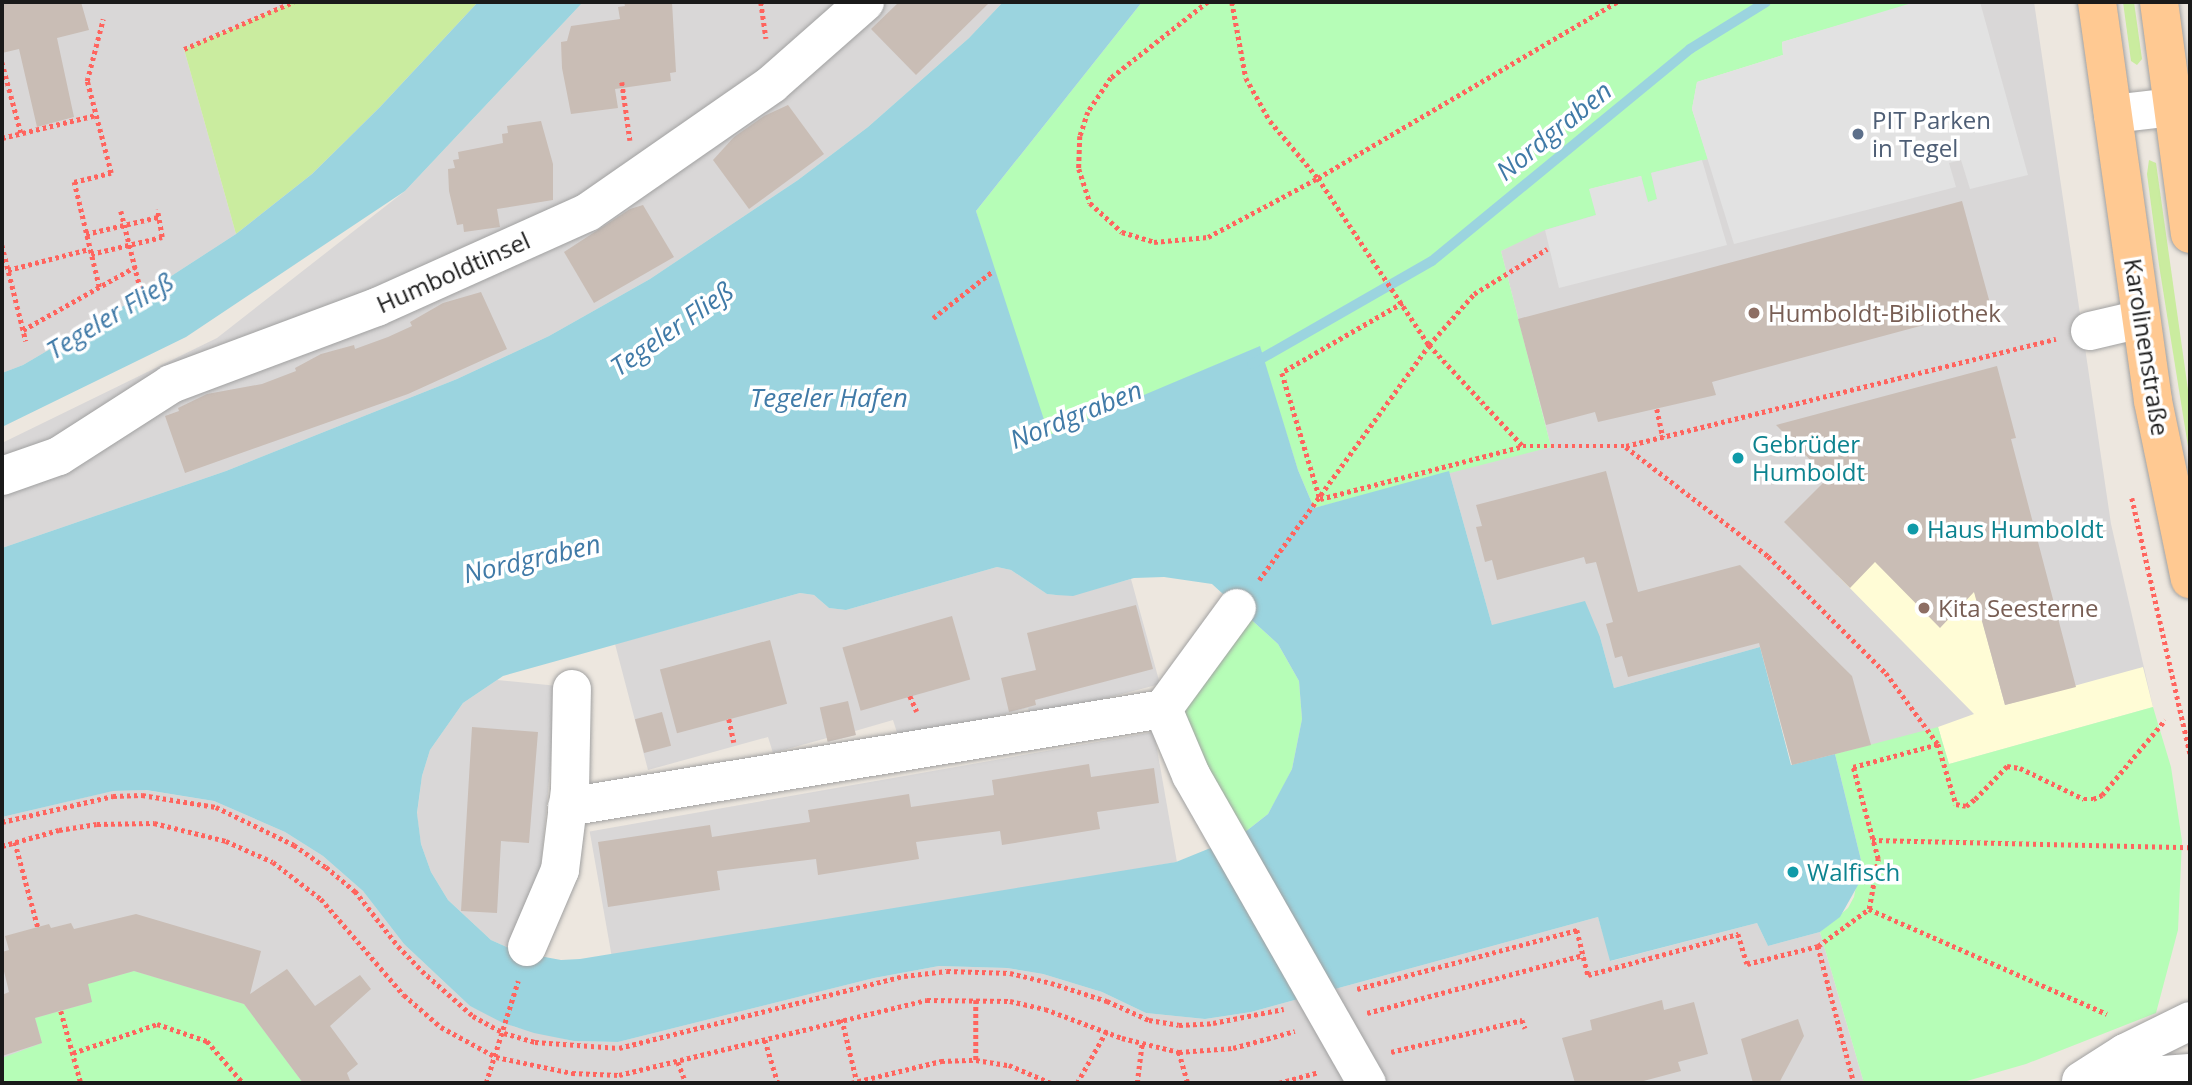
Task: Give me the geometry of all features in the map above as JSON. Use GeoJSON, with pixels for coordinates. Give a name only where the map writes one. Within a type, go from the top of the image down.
{"type":"FeatureCollection","features":[{"type":"Feature","properties":{"kind":"main road","name":"Karolinenstraße"},"geometry":{"type":"LineString","coordinates":[[2097,2],[2153,401],[2190,579]]}},
{"type":"Feature","properties":{"kind":"main road"},"geometry":{"type":"LineString","coordinates":[[2159,2],[2190,234]]}},
{"type":"Feature","properties":{"kind":"street","name":"Humboldtinsel"},"geometry":{"type":"LineString","coordinates":[[2,476],[59,456],[171,384],[377,307],[587,212],[772,84],[866,2]]}},
{"type":"Feature","properties":{"kind":"street"},"geometry":{"type":"LineString","coordinates":[[2113,114],[2173,107]]}},
{"type":"Feature","properties":{"kind":"street"},"geometry":{"type":"LineString","coordinates":[[2090,331],[2141,319]]}},
{"type":"Feature","properties":{"kind":"street"},"geometry":{"type":"LineString","coordinates":[[568,807],[1163,709],[1237,608]]}},
{"type":"Feature","properties":{"kind":"street"},"geometry":{"type":"LineString","coordinates":[[527,947],[560,870],[568,807],[572,690]]}},
{"type":"Feature","properties":{"kind":"street"},"geometry":{"type":"LineString","coordinates":[[1163,709],[1191,775],[1320,1005],[1361,1072]]}},
{"type":"Feature","properties":{"kind":"street"},"geometry":{"type":"LineString","coordinates":[[2076,1082],[2125,1053],[2190,1021]]}},
{"type":"Feature","properties":{"kind":"street"},"geometry":{"type":"LineString","coordinates":[[2076,1082],[2190,1073]]}},
{"type":"Feature","properties":{"kind":"path"},"geometry":{"type":"LineString","coordinates":[[184,49],[293,2]]}},
{"type":"Feature","properties":{"kind":"path"},"geometry":{"type":"LineString","coordinates":[[1208,2],[1111,78],[1088,112],[1080,136],[1079,169],[1090,203],[1122,232],[1154,243],[1208,237],[1318,178],[1617,2]]}},
{"type":"Feature","properties":{"kind":"path"},"geometry":{"type":"LineString","coordinates":[[1231,2],[1246,78],[1270,121],[1318,178],[1378,264],[1429,345],[1523,446]]}},
{"type":"Feature","properties":{"kind":"path"},"geometry":{"type":"LineString","coordinates":[[99,287],[74,182],[111,173],[88,80],[103,19]]}},
{"type":"Feature","properties":{"kind":"path"},"geometry":{"type":"LineString","coordinates":[[2,62],[21,133]]}},
{"type":"Feature","properties":{"kind":"path"},"geometry":{"type":"LineString","coordinates":[[622,82],[635,181]]}},
{"type":"Feature","properties":{"kind":"path"},"geometry":{"type":"LineString","coordinates":[[2,138],[96,116]]}},
{"type":"Feature","properties":{"kind":"path"},"geometry":{"type":"LineString","coordinates":[[8,270],[162,237],[156,209]]}},
{"type":"Feature","properties":{"kind":"path"},"geometry":{"type":"LineString","coordinates":[[121,211],[142,295]]}},
{"type":"Feature","properties":{"kind":"path"},"geometry":{"type":"LineString","coordinates":[[86,234],[159,217]]}},
{"type":"Feature","properties":{"kind":"path"},"geometry":{"type":"LineString","coordinates":[[2,245],[26,341]]}},
{"type":"Feature","properties":{"kind":"path"},"geometry":{"type":"LineString","coordinates":[[1237,608],[1314,508],[1429,345],[1474,294],[1547,249]]}},
{"type":"Feature","properties":{"kind":"path"},"geometry":{"type":"LineString","coordinates":[[23,330],[135,268]]}},
{"type":"Feature","properties":{"kind":"path"},"geometry":{"type":"LineString","coordinates":[[933,318],[993,271]]}},
{"type":"Feature","properties":{"kind":"path"},"geometry":{"type":"LineString","coordinates":[[1320,499],[1282,373],[1403,303]]}},
{"type":"Feature","properties":{"kind":"path"},"geometry":{"type":"LineString","coordinates":[[1320,499],[1523,446],[1626,446],[2090,331]]}},
{"type":"Feature","properties":{"kind":"path"},"geometry":{"type":"LineString","coordinates":[[1657,409],[1663,437]]}},
{"type":"Feature","properties":{"kind":"path"},"geometry":{"type":"LineString","coordinates":[[1626,446],[1768,556],[1886,673],[1938,744],[1956,804],[1966,806],[2007,766],[2020,768],[2084,799],[2093,799],[2102,794],[2165,720]]}},
{"type":"Feature","properties":{"kind":"path"},"geometry":{"type":"LineString","coordinates":[[910,696],[917,710]]}},
{"type":"Feature","properties":{"kind":"path"},"geometry":{"type":"LineString","coordinates":[[729,719],[734,742]]}},
{"type":"Feature","properties":{"kind":"path"},"geometry":{"type":"LineString","coordinates":[[2,846],[97,824],[154,823],[226,841],[273,862],[321,899],[404,995],[441,1027],[496,1057],[572,1073],[619,1075],[928,1000],[1010,1001],[1045,1009],[1142,1043],[1179,1052],[1233,1048],[1320,1005],[1577,930],[1588,975],[1738,934],[1747,964],[1818,946],[1869,909],[1878,859],[1853,767],[1938,744]]}},
{"type":"Feature","properties":{"kind":"path"},"geometry":{"type":"LineString","coordinates":[[2,822],[113,796],[142,795],[216,807],[294,845],[326,867],[355,891],[398,946],[473,1016],[535,1042],[619,1048],[904,975],[947,971],[1010,973],[1107,1001],[1149,1020],[1179,1025],[1320,1005],[1583,955]]}},
{"type":"Feature","properties":{"kind":"path"},"geometry":{"type":"LineString","coordinates":[[1872,840],[2190,847]]}},
{"type":"Feature","properties":{"kind":"path"},"geometry":{"type":"LineString","coordinates":[[15,842],[38,927]]}},
{"type":"Feature","properties":{"kind":"path"},"geometry":{"type":"LineString","coordinates":[[1869,909],[2107,1014]]}},
{"type":"Feature","properties":{"kind":"path"},"geometry":{"type":"LineString","coordinates":[[1818,946],[1854,1083]]}},
{"type":"Feature","properties":{"kind":"path"},"geometry":{"type":"LineString","coordinates":[[486,1083],[505,1030],[527,947]]}},
{"type":"Feature","properties":{"kind":"path"},"geometry":{"type":"LineString","coordinates":[[976,1000],[976,1060]]}},
{"type":"Feature","properties":{"kind":"path"},"geometry":{"type":"LineString","coordinates":[[61,1011],[81,1083]]}},
{"type":"Feature","properties":{"kind":"path"},"geometry":{"type":"LineString","coordinates":[[842,1019],[854,1082],[941,1061],[976,1060],[1009,1065],[1051,1083]]}},
{"type":"Feature","properties":{"kind":"path"},"geometry":{"type":"LineString","coordinates":[[1279,1083],[1361,1072],[1522,1020],[1524,1028]]}},
{"type":"Feature","properties":{"kind":"path"},"geometry":{"type":"LineString","coordinates":[[73,1053],[157,1024],[207,1041],[243,1083]]}},
{"type":"Feature","properties":{"kind":"path"},"geometry":{"type":"LineString","coordinates":[[1077,1083],[1107,1030]]}},
{"type":"Feature","properties":{"kind":"path"},"geometry":{"type":"LineString","coordinates":[[765,1040],[778,1083]]}},
{"type":"Feature","properties":{"kind":"path"},"geometry":{"type":"LineString","coordinates":[[1137,1083],[1142,1043]]}},
{"type":"Feature","properties":{"kind":"path"},"geometry":{"type":"LineString","coordinates":[[1179,1052],[1188,1083]]}},
{"type":"Feature","properties":{"kind":"path"},"geometry":{"type":"LineString","coordinates":[[678,1062],[686,1083]]}},
{"type":"Feature","properties":{"kind":"path"},"geometry":{"type":"LineString","coordinates":[[619,1075],[620,1083]]}},
{"type":"Feature","properties":{"kind":"shaded area"},"geometry":{"type":"Polygon","coordinates":[[[2,2],[293,2],[184,49],[236,234],[142,295],[23,365],[2,373],[2,2]]]}},
{"type":"Feature","properties":{"kind":"shaded area"},"geometry":{"type":"Polygon","coordinates":[[[583,2],[1003,2],[969,38],[868,127],[798,180],[650,279],[549,336],[457,379],[226,471],[2,548],[2,443],[217,338],[405,191],[583,2]]]}},
{"type":"Feature","properties":{"kind":"shaded area"},"geometry":{"type":"Polygon","coordinates":[[[1915,2],[2034,2],[2111,524],[2153,707],[1871,745],[1792,765],[1760,647],[1614,688],[1600,637],[1492,625],[1449,471],[1551,447],[1501,251],[1651,173],[1707,159],[1915,2]]]}},
{"type":"Feature","properties":{"kind":"shaded area","name":"PIT Parken in Tegel"},"geometry":{"type":"Polygon","coordinates":[[[1915,2],[1980,2],[2028,175],[1970,189],[1961,160],[1949,163],[1956,187],[1734,244],[1692,109],[1697,82],[1783,55],[1782,42],[1915,2]]]}},
{"type":"Feature","properties":{"kind":"shaded area"},"geometry":{"type":"Polygon","coordinates":[[[1702,160],[1727,245],[1559,288],[1545,230],[1596,215],[1589,189],[1641,176],[1648,202],[1657,199],[1651,173],[1702,160]]]}},
{"type":"Feature","properties":{"kind":"shaded area","name":"Kita Seesterne"},"geometry":{"type":"Polygon","coordinates":[[[1954,517],[2005,705],[2143,667],[2153,707],[1949,764],[1938,727],[1974,714],[1837,575],[1954,517]]]}},
{"type":"Feature","properties":{"kind":"shaded area"},"geometry":{"type":"Polygon","coordinates":[[[997,567],[1011,570],[1047,594],[1056,595],[1073,595],[1131,579],[1160,684],[1031,718],[1028,708],[900,742],[893,720],[855,731],[856,735],[828,742],[827,738],[773,753],[768,737],[648,770],[615,644],[800,593],[814,595],[829,608],[846,610],[997,567]]]}},
{"type":"Feature","properties":{"kind":"shaded area"},"geometry":{"type":"Polygon","coordinates":[[[497,680],[558,686],[538,897],[509,948],[491,940],[448,900],[431,872],[421,844],[417,814],[422,776],[430,750],[463,703],[497,680]]]}},
{"type":"Feature","properties":{"kind":"shaded area"},"geometry":{"type":"Polygon","coordinates":[[[1154,732],[1177,862],[613,961],[590,832],[1154,732]]]}},
{"type":"Feature","properties":{"kind":"shaded area"},"geometry":{"type":"Polygon","coordinates":[[[145,790],[214,801],[285,832],[323,856],[363,891],[404,944],[470,1006],[515,1027],[574,1041],[618,1042],[874,978],[939,966],[1007,968],[1043,974],[1102,992],[1146,1013],[1205,1019],[1251,1012],[1598,917],[1611,961],[1757,923],[1768,946],[1820,932],[1864,1083],[2,1083],[2,817],[112,791],[145,790]]]}},
{"type":"Feature","properties":{"kind":"green space"},"geometry":{"type":"Polygon","coordinates":[[[293,2],[478,2],[380,107],[312,174],[236,234],[184,49],[293,2]]]}},
{"type":"Feature","properties":{"kind":"green space"},"geometry":{"type":"Polygon","coordinates":[[[1142,2],[1915,3],[1782,42],[1783,55],[1697,82],[1692,109],[1708,159],[1651,173],[1657,199],[1648,202],[1641,176],[1590,189],[1596,215],[1545,230],[1501,251],[1551,447],[1314,508],[1298,470],[1259,347],[1049,436],[993,271],[976,211],[1142,2]]]}},
{"type":"Feature","properties":{"kind":"green space"},"geometry":{"type":"Polygon","coordinates":[[[2123,2],[2134,2],[2142,59],[2137,65],[2131,61],[2123,2]]]}},
{"type":"Feature","properties":{"kind":"green space"},"geometry":{"type":"Polygon","coordinates":[[[2149,160],[2156,163],[2190,404],[2190,459],[2159,265],[2147,174],[2149,160]]]}},
{"type":"Feature","properties":{"kind":"green space"},"geometry":{"type":"Polygon","coordinates":[[[1245,614],[1278,644],[1299,681],[1302,719],[1292,769],[1282,789],[1268,814],[1240,836],[1205,780],[1182,702],[1245,614]]]}},
{"type":"Feature","properties":{"kind":"green space"},"geometry":{"type":"Polygon","coordinates":[[[2153,707],[2171,767],[2182,841],[2178,930],[2156,1013],[2026,1064],[1960,1083],[1864,1083],[1820,932],[1848,908],[1854,897],[1861,860],[1835,754],[1938,727],[1949,764],[2153,707]]]}},
{"type":"Feature","properties":{"kind":"green space"},"geometry":{"type":"Polygon","coordinates":[[[134,971],[244,1004],[303,1083],[2,1083],[2,1058],[42,1043],[35,1018],[92,1002],[87,984],[134,971]]]}},
{"type":"Feature","properties":{"kind":"water","name":"Tegeler Fließ"},"geometry":{"type":"Polygon","coordinates":[[[478,2],[583,2],[405,191],[186,337],[2,427],[2,373],[23,365],[142,295],[236,234],[312,174],[380,107],[478,2]]]}},
{"type":"Feature","properties":{"kind":"water","name":"Tegeler Hafen"},"geometry":{"type":"Polygon","coordinates":[[[1003,2],[1142,2],[976,211],[1049,435],[1260,346],[1298,470],[1314,508],[1449,471],[1492,625],[1585,601],[1600,637],[1614,688],[1760,647],[1791,765],[1835,754],[1861,860],[1862,878],[1840,917],[1820,932],[1768,946],[1757,923],[1610,961],[1598,917],[1251,1012],[1205,1019],[1146,1013],[1102,992],[1043,974],[1007,968],[939,966],[874,978],[618,1042],[574,1041],[503,1023],[470,1006],[404,944],[363,891],[323,856],[285,832],[214,801],[146,790],[113,791],[2,817],[2,548],[226,471],[457,379],[549,336],[650,279],[798,180],[868,127],[969,38],[1003,2]],[[997,567],[846,610],[829,608],[814,595],[800,593],[503,676],[463,703],[430,750],[422,776],[417,813],[421,844],[431,872],[448,900],[491,940],[518,952],[561,960],[580,959],[1176,862],[1240,836],[1268,814],[1292,769],[1302,719],[1299,681],[1278,644],[1212,584],[1164,577],[1134,578],[1073,596],[1056,595],[1047,594],[1011,570],[997,567]]]}},
{"type":"Feature","properties":{"kind":"building"},"geometry":{"type":"Polygon","coordinates":[[[2,2],[81,2],[89,30],[57,38],[74,117],[37,127],[19,49],[2,53],[2,2]]]}},
{"type":"Feature","properties":{"kind":"building"},"geometry":{"type":"Polygon","coordinates":[[[624,2],[672,2],[676,72],[670,73],[671,81],[615,89],[618,108],[571,114],[562,68],[561,42],[567,41],[571,26],[620,19],[618,7],[625,6],[624,2]]]}},
{"type":"Feature","properties":{"kind":"building"},"geometry":{"type":"Polygon","coordinates":[[[899,2],[990,2],[916,75],[871,29],[899,2]]]}},
{"type":"Feature","properties":{"kind":"building"},"geometry":{"type":"Polygon","coordinates":[[[788,105],[824,154],[749,209],[713,160],[734,137],[764,116],[788,105]]]}},
{"type":"Feature","properties":{"kind":"building"},"geometry":{"type":"Polygon","coordinates":[[[541,121],[553,164],[553,200],[497,209],[500,227],[464,232],[463,224],[457,225],[449,191],[448,169],[455,168],[453,160],[459,159],[458,152],[503,143],[502,134],[508,133],[507,126],[541,121]]]}},
{"type":"Feature","properties":{"kind":"building","name":"Humboldt-Bibliothek"},"geometry":{"type":"Polygon","coordinates":[[[1962,201],[1991,307],[1712,382],[1716,395],[1598,422],[1595,412],[1546,425],[1518,319],[1962,201]]]}},
{"type":"Feature","properties":{"kind":"building"},"geometry":{"type":"Polygon","coordinates":[[[643,205],[674,257],[594,303],[564,252],[630,209],[643,205]]]}},
{"type":"Feature","properties":{"kind":"building"},"geometry":{"type":"Polygon","coordinates":[[[481,292],[507,349],[408,394],[185,473],[165,416],[179,411],[178,408],[207,394],[262,384],[296,371],[295,368],[321,354],[354,345],[355,349],[388,337],[412,326],[410,322],[443,303],[481,292]]]}},
{"type":"Feature","properties":{"kind":"building","name":"Haus Humboldt"},"geometry":{"type":"Polygon","coordinates":[[[1997,366],[2016,438],[2011,439],[2076,687],[2005,705],[1974,592],[1940,628],[1875,562],[1850,588],[1784,522],[1828,478],[1776,425],[1997,366]]]}},
{"type":"Feature","properties":{"kind":"building"},"geometry":{"type":"Polygon","coordinates":[[[1606,471],[1638,592],[1740,565],[1852,676],[1871,745],[1792,765],[1759,643],[1628,677],[1622,656],[1615,658],[1606,624],[1613,622],[1596,562],[1586,564],[1584,557],[1497,580],[1492,560],[1485,562],[1476,527],[1482,526],[1476,505],[1606,471]]]}},
{"type":"Feature","properties":{"kind":"building"},"geometry":{"type":"Polygon","coordinates":[[[1136,605],[1153,669],[1035,700],[1036,705],[1009,712],[1001,678],[1036,670],[1027,633],[1136,605]]]}},
{"type":"Feature","properties":{"kind":"building"},"geometry":{"type":"Polygon","coordinates":[[[952,616],[970,679],[861,711],[842,647],[952,616]]]}},
{"type":"Feature","properties":{"kind":"building"},"geometry":{"type":"Polygon","coordinates":[[[770,640],[787,704],[677,733],[660,670],[770,640]]]}},
{"type":"Feature","properties":{"kind":"building"},"geometry":{"type":"Polygon","coordinates":[[[848,701],[856,735],[828,742],[820,708],[848,701]]]}},
{"type":"Feature","properties":{"kind":"building"},"geometry":{"type":"Polygon","coordinates":[[[662,712],[671,746],[644,753],[635,719],[662,712]]]}},
{"type":"Feature","properties":{"kind":"building"},"geometry":{"type":"Polygon","coordinates":[[[472,727],[538,732],[529,843],[501,841],[497,913],[461,911],[472,727]]]}},
{"type":"Feature","properties":{"kind":"building"},"geometry":{"type":"Polygon","coordinates":[[[1089,764],[1091,777],[1154,768],[1159,803],[1097,812],[1100,829],[1002,845],[1000,831],[916,842],[919,859],[818,875],[816,859],[717,871],[720,890],[608,907],[598,842],[710,825],[712,837],[810,822],[808,810],[909,794],[911,807],[994,795],[992,780],[1089,764]]]}},
{"type":"Feature","properties":{"kind":"building"},"geometry":{"type":"Polygon","coordinates":[[[136,914],[261,951],[250,994],[287,969],[315,1006],[360,975],[371,989],[330,1026],[358,1064],[347,1073],[351,1083],[303,1083],[244,1004],[134,971],[88,984],[92,1002],[35,1018],[42,1043],[2,1056],[2,995],[9,992],[2,963],[2,952],[9,950],[5,936],[49,924],[51,928],[71,923],[74,929],[136,914]]]}},
{"type":"Feature","properties":{"kind":"building"},"geometry":{"type":"Polygon","coordinates":[[[1662,1000],[1664,1010],[1694,1002],[1708,1054],[1678,1062],[1681,1071],[1636,1083],[1575,1083],[1562,1038],[1592,1030],[1590,1020],[1662,1000]]]}},
{"type":"Feature","properties":{"kind":"building"},"geometry":{"type":"Polygon","coordinates":[[[1798,1019],[1804,1036],[1779,1083],[1753,1083],[1741,1039],[1798,1019]]]}},
{"type":"Feature","properties":{"kind":"waterway","name":"Nordgraben"},"geometry":{"type":"LineString","coordinates":[[1252,364],[1432,261],[1690,49],[1766,2]]}},
{"type":"Feature","properties":{"kind":"place","name":"PIT Parken in Tegel"},"geometry":{"type":"Point","coordinates":[1858,134]}},
{"type":"Feature","properties":{"kind":"place","name":"Humboldt-Bibliothek"},"geometry":{"type":"Point","coordinates":[1754,313]}},
{"type":"Feature","properties":{"kind":"place","name":"Gebrüder Humboldt"},"geometry":{"type":"Point","coordinates":[1738,458]}},
{"type":"Feature","properties":{"kind":"place","name":"Haus Humboldt"},"geometry":{"type":"Point","coordinates":[1913,529]}},
{"type":"Feature","properties":{"kind":"place","name":"Kita Seesterne"},"geometry":{"type":"Point","coordinates":[1924,608]}},
{"type":"Feature","properties":{"kind":"place","name":"Walfisch"},"geometry":{"type":"Point","coordinates":[1793,872]}}]}
